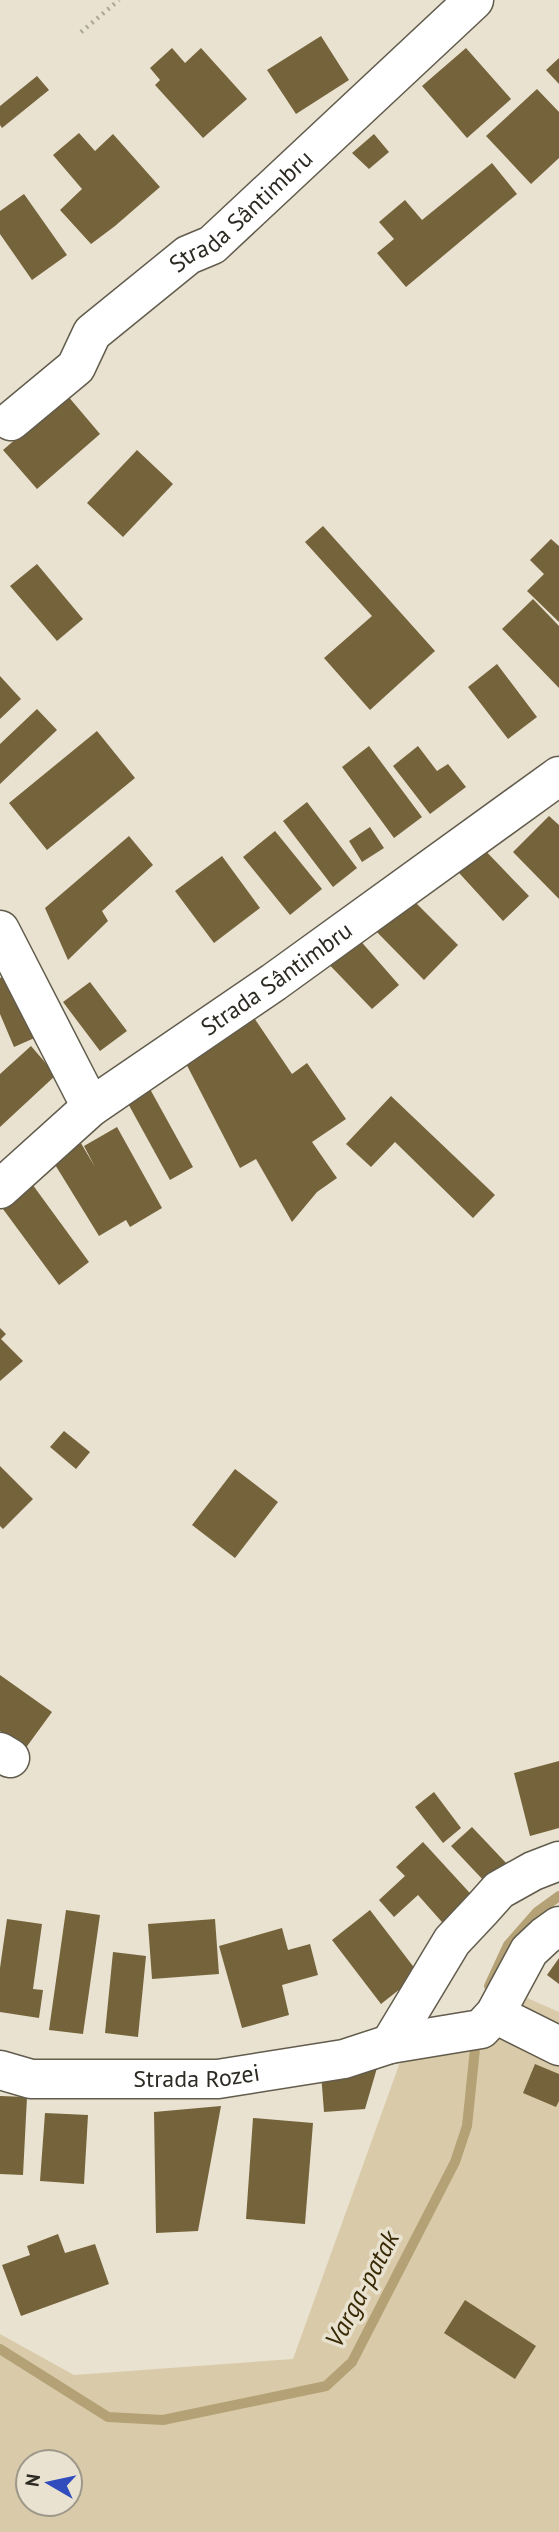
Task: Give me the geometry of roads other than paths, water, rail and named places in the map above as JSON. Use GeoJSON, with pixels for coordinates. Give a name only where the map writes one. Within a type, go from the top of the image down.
{"type":"FeatureCollection","features":[{"type":"Feature","properties":{"kind":"street","name":"Strada Sântimbru"},"geometry":{"type":"LineString","coordinates":[[10,421],[76,367],[92,333],[188,255],[212,245],[474,0]]}},
{"type":"Feature","properties":{"kind":"street","name":"Strada Sântimbru"},"geometry":{"type":"LineString","coordinates":[[0,1189],[91,1107],[274,982],[559,776]]}},
{"type":"Feature","properties":{"kind":"street"},"geometry":{"type":"LineString","coordinates":[[0,930],[91,1107]]}},
{"type":"Feature","properties":{"kind":"street"},"geometry":{"type":"LineString","coordinates":[[390,2044],[452,1941],[499,1890],[533,1871],[559,1861]]}},
{"type":"Feature","properties":{"kind":"street"},"geometry":{"type":"LineString","coordinates":[[559,1926],[529,1951],[488,2022],[559,2046]]}},
{"type":"Feature","properties":{"kind":"street","name":"Strada Rozei"},"geometry":{"type":"LineString","coordinates":[[0,2070],[32,2079],[218,2079],[344,2059],[390,2044],[440,2037],[488,2022]]}},
{"type":"Feature","properties":{"kind":"waterway","name":"Varga-patak"},"geometry":{"type":"LineString","coordinates":[[489,1986],[508,1945],[537,1912],[559,1896]]}},
{"type":"Feature","properties":{"kind":"waterway","name":"Varga-patak"},"geometry":{"type":"LineString","coordinates":[[0,2349],[108,2417],[163,2420],[326,2386],[352,2362],[455,2162],[467,2126],[476,2039]]}}]}
